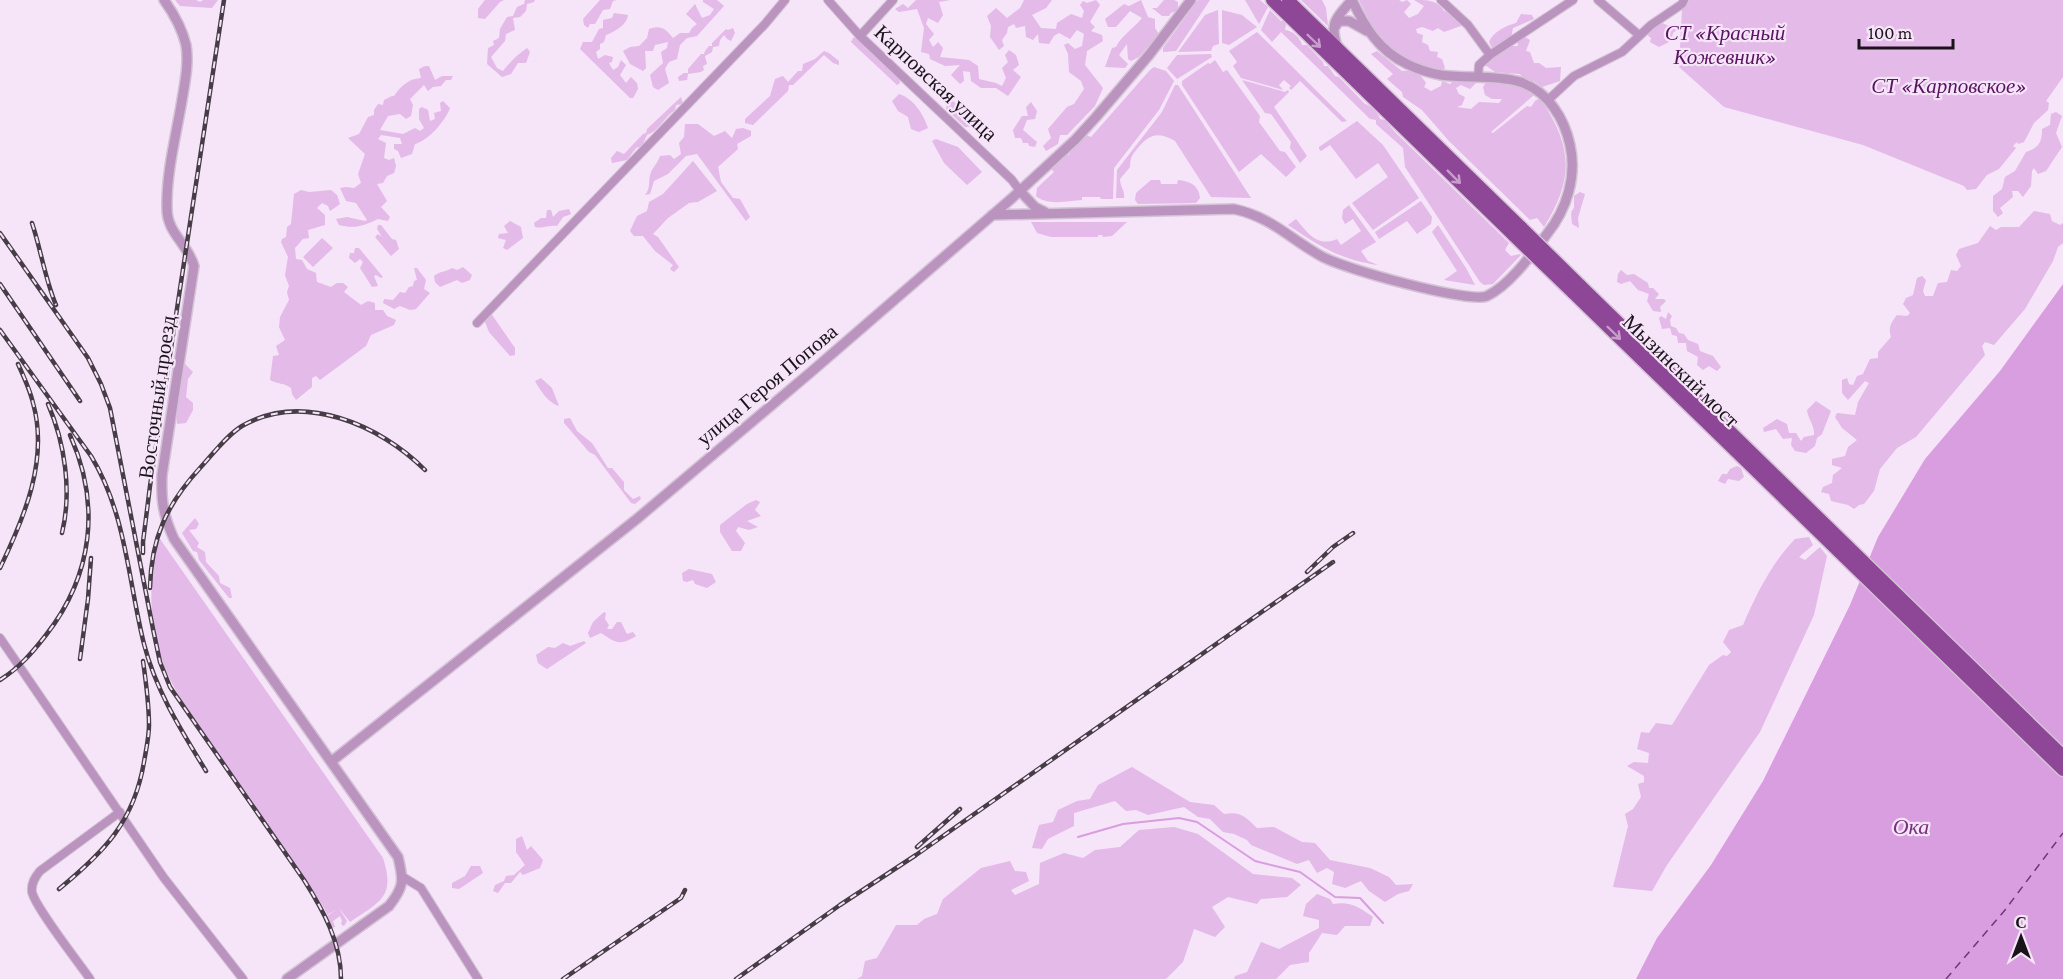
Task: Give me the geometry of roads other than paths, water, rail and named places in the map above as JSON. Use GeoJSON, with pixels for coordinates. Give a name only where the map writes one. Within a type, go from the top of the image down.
{"type":"FeatureCollection","features":[{"type":"Feature","properties":{"kind":"main road","name":"Мызинский мост"},"geometry":{"type":"LineString","coordinates":[[1272,0],[1518,232],[2063,756]]}},
{"type":"Feature","properties":{"kind":"main road","name":"Мызинский мост"},"geometry":{"type":"LineString","coordinates":[[1288,0],[1518,232]]}},
{"type":"Feature","properties":{"kind":"main road","name":"Мызинский мост"},"geometry":{"type":"LineString","coordinates":[[1754,460],[2063,770]]}},
{"type":"Feature","properties":{"kind":"street","name":"Восточный проезд"},"geometry":{"type":"LineString","coordinates":[[164,0],[180,27],[186,48],[186,70],[168,187],[167,213],[172,230],[187,248],[194,266],[162,476],[164,518],[174,538],[398,857],[403,877]]}},
{"type":"Feature","properties":{"kind":"street"},"geometry":{"type":"LineString","coordinates":[[477,323],[636,159],[785,0]]}},
{"type":"Feature","properties":{"kind":"street","name":"Карповская улица"},"geometry":{"type":"LineString","coordinates":[[828,0],[860,36],[1005,173],[1020,191]]}},
{"type":"Feature","properties":{"kind":"street"},"geometry":{"type":"LineString","coordinates":[[860,36],[892,0]]}},
{"type":"Feature","properties":{"kind":"street","name":"улица Героя Попова"},"geometry":{"type":"LineString","coordinates":[[332,761],[638,518],[1020,191],[1096,117],[1149,55],[1191,0]]}},
{"type":"Feature","properties":{"kind":"street"},"geometry":{"type":"LineString","coordinates":[[1337,49],[1333,36],[1334,21],[1352,0],[1368,32]]}},
{"type":"Feature","properties":{"kind":"street"},"geometry":{"type":"LineString","coordinates":[[1441,0],[1468,25],[1490,55]]}},
{"type":"Feature","properties":{"kind":"street"},"geometry":{"type":"LineString","coordinates":[[1478,77],[1479,65],[1490,55],[1573,0]]}},
{"type":"Feature","properties":{"kind":"street"},"geometry":{"type":"LineString","coordinates":[[1598,0],[1639,35]]}},
{"type":"Feature","properties":{"kind":"street"},"geometry":{"type":"LineString","coordinates":[[1548,99],[1574,76],[1622,52],[1639,35],[1684,0]]}},
{"type":"Feature","properties":{"kind":"street"},"geometry":{"type":"LineString","coordinates":[[992,215],[1234,209],[1253,213],[1321,256],[1341,265],[1448,293],[1478,298],[1486,297],[1508,280],[1548,232],[1561,212],[1572,178],[1572,153],[1562,120],[1548,99],[1528,84],[1510,79],[1442,75],[1407,64],[1382,46],[1368,32],[1349,21],[1339,21],[1333,29]]}},
{"type":"Feature","properties":{"kind":"street"},"geometry":{"type":"LineString","coordinates":[[1020,191],[1035,207],[1047,213]]}},
{"type":"Feature","properties":{"kind":"street"},"geometry":{"type":"LineString","coordinates":[[1,640],[164,878],[243,979]]}},
{"type":"Feature","properties":{"kind":"street"},"geometry":{"type":"LineString","coordinates":[[90,979],[45,916],[32,893],[33,880],[40,871],[120,812]]}},
{"type":"Feature","properties":{"kind":"street"},"geometry":{"type":"LineString","coordinates":[[287,979],[389,906],[400,892],[403,877],[421,888],[478,979]]}},
{"type":"Feature","properties":{"kind":"water","name":"Ока"},"geometry":{"type":"Polygon","coordinates":[[[2063,284],[2063,979],[1636,979],[1657,938],[1711,865],[1763,781],[1850,605],[1878,537],[1925,459],[2000,371],[2063,284]]]}},
{"type":"Feature","properties":{"kind":"waterway"},"geometry":{"type":"LineString","coordinates":[[1078,837],[1123,824],[1179,818],[1197,822],[1255,861],[1300,872],[1335,897],[1360,898],[1383,923]]}},
{"type":"Feature","properties":{"kind":"railway"},"geometry":{"type":"LineString","coordinates":[[143,553],[150,486],[224,0]]}},
{"type":"Feature","properties":{"kind":"railway"},"geometry":{"type":"LineString","coordinates":[[32,223],[56,305]]}},
{"type":"Feature","properties":{"kind":"railway"},"geometry":{"type":"LineString","coordinates":[[0,233],[88,358],[110,408],[160,662],[170,687],[311,891],[330,927],[338,952],[341,979]]}},
{"type":"Feature","properties":{"kind":"railway"},"geometry":{"type":"LineString","coordinates":[[0,284],[80,401]]}},
{"type":"Feature","properties":{"kind":"railway"},"geometry":{"type":"LineString","coordinates":[[0,330],[91,456],[103,478],[112,500],[125,547],[149,661],[170,710],[206,771]]}},
{"type":"Feature","properties":{"kind":"railway"},"geometry":{"type":"LineString","coordinates":[[0,568],[18,529],[32,488],[38,446],[33,403],[18,364]]}},
{"type":"Feature","properties":{"kind":"railway"},"geometry":{"type":"LineString","coordinates":[[48,404],[59,435],[65,468],[66,501],[62,533]]}},
{"type":"Feature","properties":{"kind":"railway"},"geometry":{"type":"LineString","coordinates":[[150,588],[154,553],[170,509],[188,481],[225,440],[242,426],[266,416],[290,412],[315,413],[340,418],[386,439],[425,470]]}},
{"type":"Feature","properties":{"kind":"railway"},"geometry":{"type":"LineString","coordinates":[[0,680],[25,660],[46,635],[62,612],[74,588],[82,564],[87,538],[86,487],[80,461],[70,435]]}},
{"type":"Feature","properties":{"kind":"railway"},"geometry":{"type":"LineString","coordinates":[[1307,572],[1333,547],[1353,533]]}},
{"type":"Feature","properties":{"kind":"railway"},"geometry":{"type":"LineString","coordinates":[[80,659],[91,558]]}},
{"type":"Feature","properties":{"kind":"railway"},"geometry":{"type":"LineString","coordinates":[[736,979],[1333,562]]}},
{"type":"Feature","properties":{"kind":"railway"},"geometry":{"type":"LineString","coordinates":[[59,889],[90,862],[115,834],[133,802],[149,730],[143,661]]}},
{"type":"Feature","properties":{"kind":"railway"},"geometry":{"type":"LineString","coordinates":[[917,847],[960,809]]}},
{"type":"Feature","properties":{"kind":"railway"},"geometry":{"type":"LineString","coordinates":[[563,979],[681,898],[685,890]]}},
{"type":"Feature","properties":{"kind":"park label","name":"СТ «Красный Кожевник»"},"geometry":{"type":"Point","coordinates":[1725,45]}},
{"type":"Feature","properties":{"kind":"park label","name":"СТ «Карповское»"},"geometry":{"type":"Point","coordinates":[1949,86]}}]}
